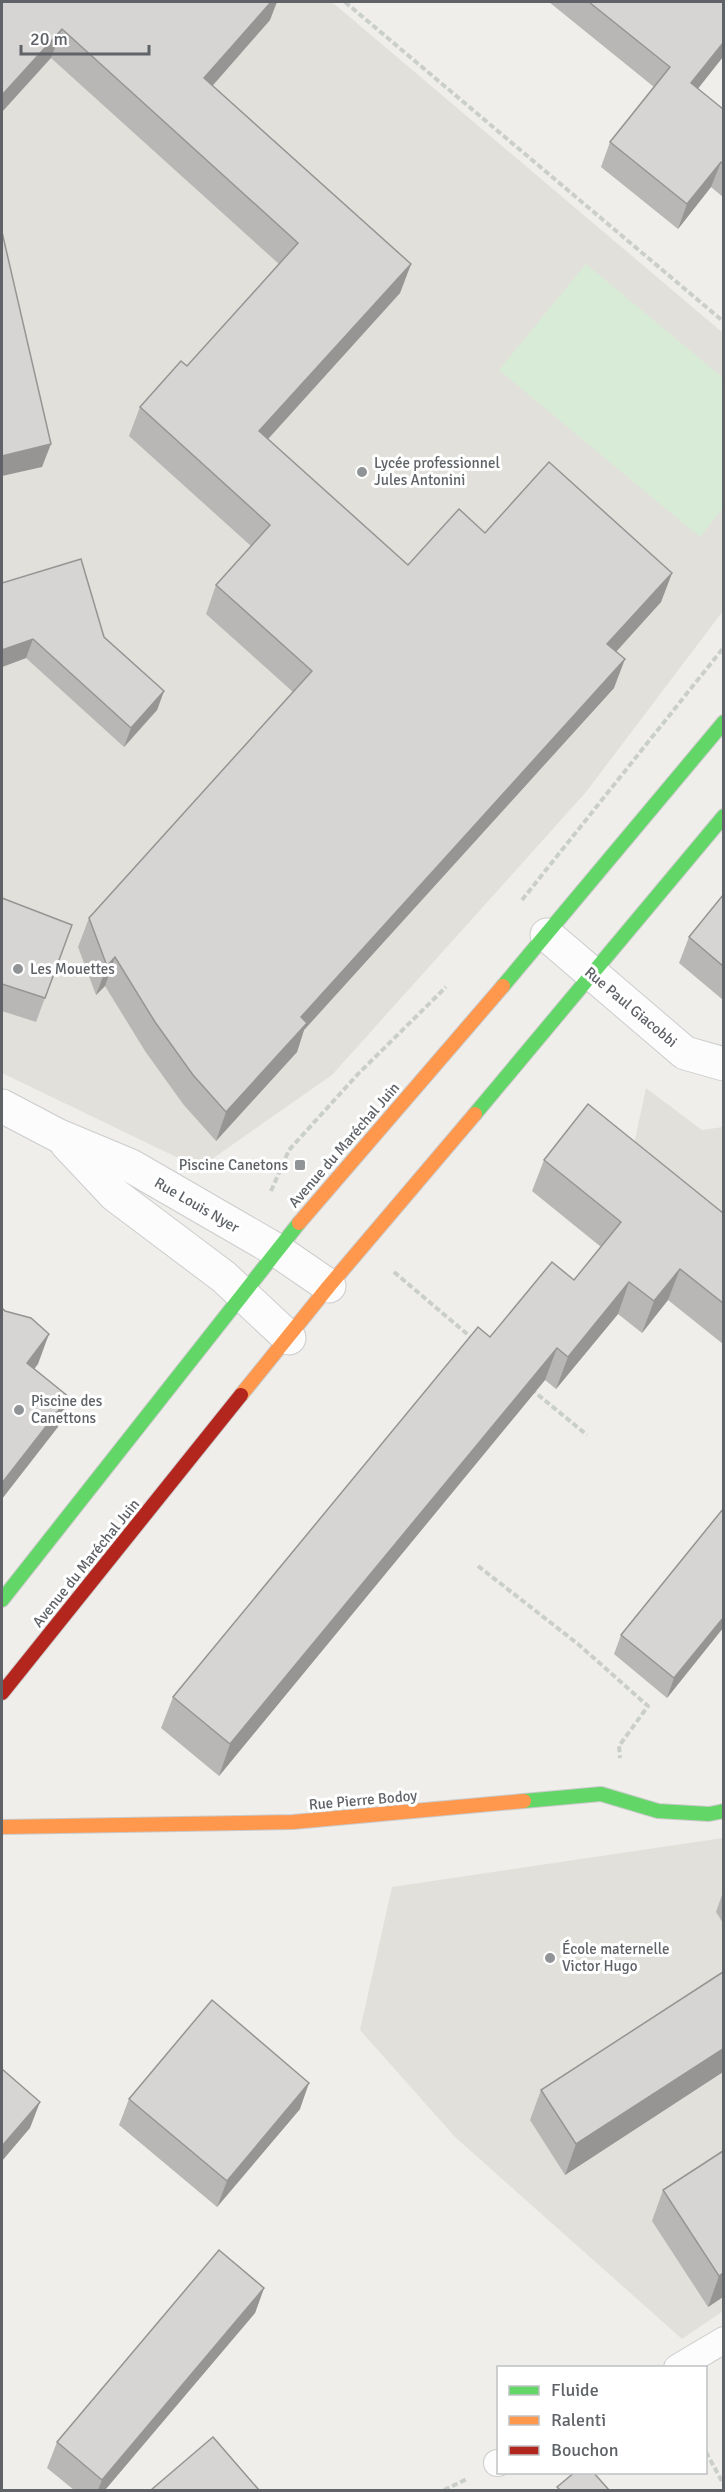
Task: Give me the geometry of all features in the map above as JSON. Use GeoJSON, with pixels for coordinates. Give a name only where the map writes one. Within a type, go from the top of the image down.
{"type":"FeatureCollection","features":[{"type":"Feature","properties":{"kind":"main road","name":"Avenue du Maréchal Juin"},"geometry":{"type":"LineString","coordinates":[[2,1600],[242,1292],[265,1244],[312,1205],[547,935],[723,722]]}},
{"type":"Feature","properties":{"kind":"main road","name":"Avenue du Maréchal Juin"},"geometry":{"type":"LineString","coordinates":[[2,1693],[329,1286],[723,816]]}},
{"type":"Feature","properties":{"kind":"main road","name":"Rue Pierre Bodoy"},"geometry":{"type":"LineString","coordinates":[[2,1827],[293,1822],[601,1794],[658,1811],[709,1814],[723,1811]]}},
{"type":"Feature","properties":{"kind":"street","name":"Rue Paul Giacobbi"},"geometry":{"type":"LineString","coordinates":[[547,935],[685,1053],[723,1064]]}},
{"type":"Feature","properties":{"kind":"street","name":"Rue Louis Nyer"},"geometry":{"type":"LineString","coordinates":[[2,1106],[59,1136],[131,1166],[265,1244],[329,1286]]}},
{"type":"Feature","properties":{"kind":"street","name":"Rue Louis Nyer"},"geometry":{"type":"LineString","coordinates":[[59,1136],[116,1196],[242,1292],[289,1338]]}},
{"type":"Feature","properties":{"kind":"lane"},"geometry":{"type":"LineString","coordinates":[[679,2366],[723,2340]]}},
{"type":"Feature","properties":{"kind":"path"},"geometry":{"type":"LineString","coordinates":[[345,2],[723,322]]}},
{"type":"Feature","properties":{"kind":"path"},"geometry":{"type":"LineString","coordinates":[[519,903],[723,647]]}},
{"type":"Feature","properties":{"kind":"path"},"geometry":{"type":"LineString","coordinates":[[265,1244],[290,1150],[358,1074],[454,980]]}},
{"type":"Feature","properties":{"kind":"path"},"geometry":{"type":"LineString","coordinates":[[364,1247],[480,1345]]}},
{"type":"Feature","properties":{"kind":"path"},"geometry":{"type":"LineString","coordinates":[[524,1383],[587,1435]]}},
{"type":"Feature","properties":{"kind":"path"},"geometry":{"type":"LineString","coordinates":[[478,1566],[578,1644],[648,1706],[619,1746],[623,1801]]}},
{"type":"Feature","properties":{"kind":"path"},"geometry":{"type":"LineString","coordinates":[[707,2456],[723,2486]]}},
{"type":"Feature","properties":{"kind":"shaded area","name":"Lycée professionnel Jules Antonini"},"geometry":{"type":"Polygon","coordinates":[[[2,2],[332,2],[723,333],[723,611],[586,792],[332,1075],[199,1168],[2,1073],[2,2]]]}},
{"type":"Feature","properties":{"kind":"shaded area"},"geometry":{"type":"Polygon","coordinates":[[[646,1088],[702,1130],[723,1127],[723,1254],[627,1177],[646,1088]]]}},
{"type":"Feature","properties":{"kind":"shaded area","name":"École maternelle Victor Hugo"},"geometry":{"type":"Polygon","coordinates":[[[723,1838],[723,2311],[682,2339],[455,2137],[360,2030],[392,1887],[723,1838]]]}},
{"type":"Feature","properties":{"kind":"green space"},"geometry":{"type":"Polygon","coordinates":[[[586,264],[723,378],[723,508],[700,537],[499,370],[586,264]]]}},
{"type":"Feature","properties":{"kind":"building"},"geometry":{"type":"Polygon","coordinates":[[[2,2],[271,2],[204,78],[411,264],[259,431],[408,565],[459,509],[485,533],[549,462],[672,573],[607,644],[625,659],[301,1017],[307,1023],[226,1112],[193,1075],[155,1022],[115,957],[107,966],[89,918],[312,671],[216,585],[270,525],[140,407],[181,361],[187,366],[298,243],[62,29],[2,95],[2,2]]]}},
{"type":"Feature","properties":{"kind":"building"},"geometry":{"type":"Polygon","coordinates":[[[589,2],[723,2],[723,43],[691,83],[723,109],[723,164],[721,162],[687,204],[610,142],[670,67],[589,2]]]}},
{"type":"Feature","properties":{"kind":"building"},"geometry":{"type":"Polygon","coordinates":[[[2,232],[51,444],[2,456],[2,232]]]}},
{"type":"Feature","properties":{"kind":"building"},"geometry":{"type":"Polygon","coordinates":[[[81,559],[104,637],[164,691],[131,728],[33,639],[2,650],[2,583],[81,559]]]}},
{"type":"Feature","properties":{"kind":"building"},"geometry":{"type":"Polygon","coordinates":[[[723,895],[723,966],[689,937],[723,895]]]}},
{"type":"Feature","properties":{"kind":"building"},"geometry":{"type":"Polygon","coordinates":[[[2,898],[72,925],[45,998],[2,984],[2,898]]]}},
{"type":"Feature","properties":{"kind":"building"},"geometry":{"type":"Polygon","coordinates":[[[588,1104],[723,1213],[723,1303],[680,1269],[654,1301],[629,1282],[568,1357],[557,1348],[230,1744],[173,1697],[478,1327],[490,1337],[552,1262],[574,1280],[621,1222],[544,1160],[588,1104]]]}},
{"type":"Feature","properties":{"kind":"building"},"geometry":{"type":"Polygon","coordinates":[[[2,1308],[5,1311],[31,1318],[49,1334],[27,1363],[69,1397],[2,1483],[2,1308]]]}},
{"type":"Feature","properties":{"kind":"building"},"geometry":{"type":"Polygon","coordinates":[[[723,1509],[723,1618],[674,1678],[621,1635],[723,1509]]]}},
{"type":"Feature","properties":{"kind":"building"},"geometry":{"type":"Polygon","coordinates":[[[723,1972],[723,2049],[576,2144],[541,2090],[723,1972]]]}},
{"type":"Feature","properties":{"kind":"building"},"geometry":{"type":"Polygon","coordinates":[[[212,2000],[309,2083],[227,2181],[129,2099],[212,2000]]]}},
{"type":"Feature","properties":{"kind":"building"},"geometry":{"type":"Polygon","coordinates":[[[2,2069],[40,2102],[2,2146],[2,2069]]]}},
{"type":"Feature","properties":{"kind":"building"},"geometry":{"type":"Polygon","coordinates":[[[723,2151],[723,2273],[719,2276],[663,2190],[723,2151]]]}},
{"type":"Feature","properties":{"kind":"building"},"geometry":{"type":"Polygon","coordinates":[[[219,2250],[264,2288],[102,2480],[57,2442],[219,2250]]]}},
{"type":"Feature","properties":{"kind":"building"},"geometry":{"type":"Polygon","coordinates":[[[213,2437],[259,2490],[151,2490],[213,2437]]]}},
{"type":"Feature","properties":{"kind":"building"},"geometry":{"type":"Polygon","coordinates":[[[573,2474],[595,2474],[609,2490],[560,2490],[557,2487],[573,2474]]]}},
{"type":"Feature","properties":{"kind":"traffic: fast"},"geometry":{"type":"LineString","coordinates":[[503,986],[724,722]]}},
{"type":"Feature","properties":{"kind":"traffic: fast"},"geometry":{"type":"LineString","coordinates":[[475,1114],[724,816]]}},
{"type":"Feature","properties":{"kind":"traffic: fast"},"geometry":{"type":"LineString","coordinates":[[2,1600],[299,1223]]}},
{"type":"Feature","properties":{"kind":"traffic: fast"},"geometry":{"type":"LineString","coordinates":[[524,1801],[601,1794],[658,1811],[709,1814],[724,1811]]}},
{"type":"Feature","properties":{"kind":"traffic: slow"},"geometry":{"type":"LineString","coordinates":[[299,1223],[503,986]]}},
{"type":"Feature","properties":{"kind":"traffic: slow"},"geometry":{"type":"LineString","coordinates":[[241,1395],[329,1286],[475,1114]]}},
{"type":"Feature","properties":{"kind":"traffic: slow"},"geometry":{"type":"LineString","coordinates":[[2,1827],[293,1822],[524,1801]]}},
{"type":"Feature","properties":{"kind":"traffic: jam"},"geometry":{"type":"LineString","coordinates":[[2,1693],[241,1395]]}},
{"type":"Feature","properties":{"kind":"place","name":"Lycée professionnel Jules Antonini"},"geometry":{"type":"Point","coordinates":[362,472]}},
{"type":"Feature","properties":{"kind":"place","name":"Les Mouettes"},"geometry":{"type":"Point","coordinates":[18,969]}},
{"type":"Feature","properties":{"kind":"place","name":"Piscine Canetons"},"geometry":{"type":"Point","coordinates":[300,1165]}},
{"type":"Feature","properties":{"kind":"place","name":"Piscine des Canettons"},"geometry":{"type":"Point","coordinates":[19,1410]}},
{"type":"Feature","properties":{"kind":"place","name":"École maternelle Victor Hugo"},"geometry":{"type":"Point","coordinates":[550,1958]}}]}
